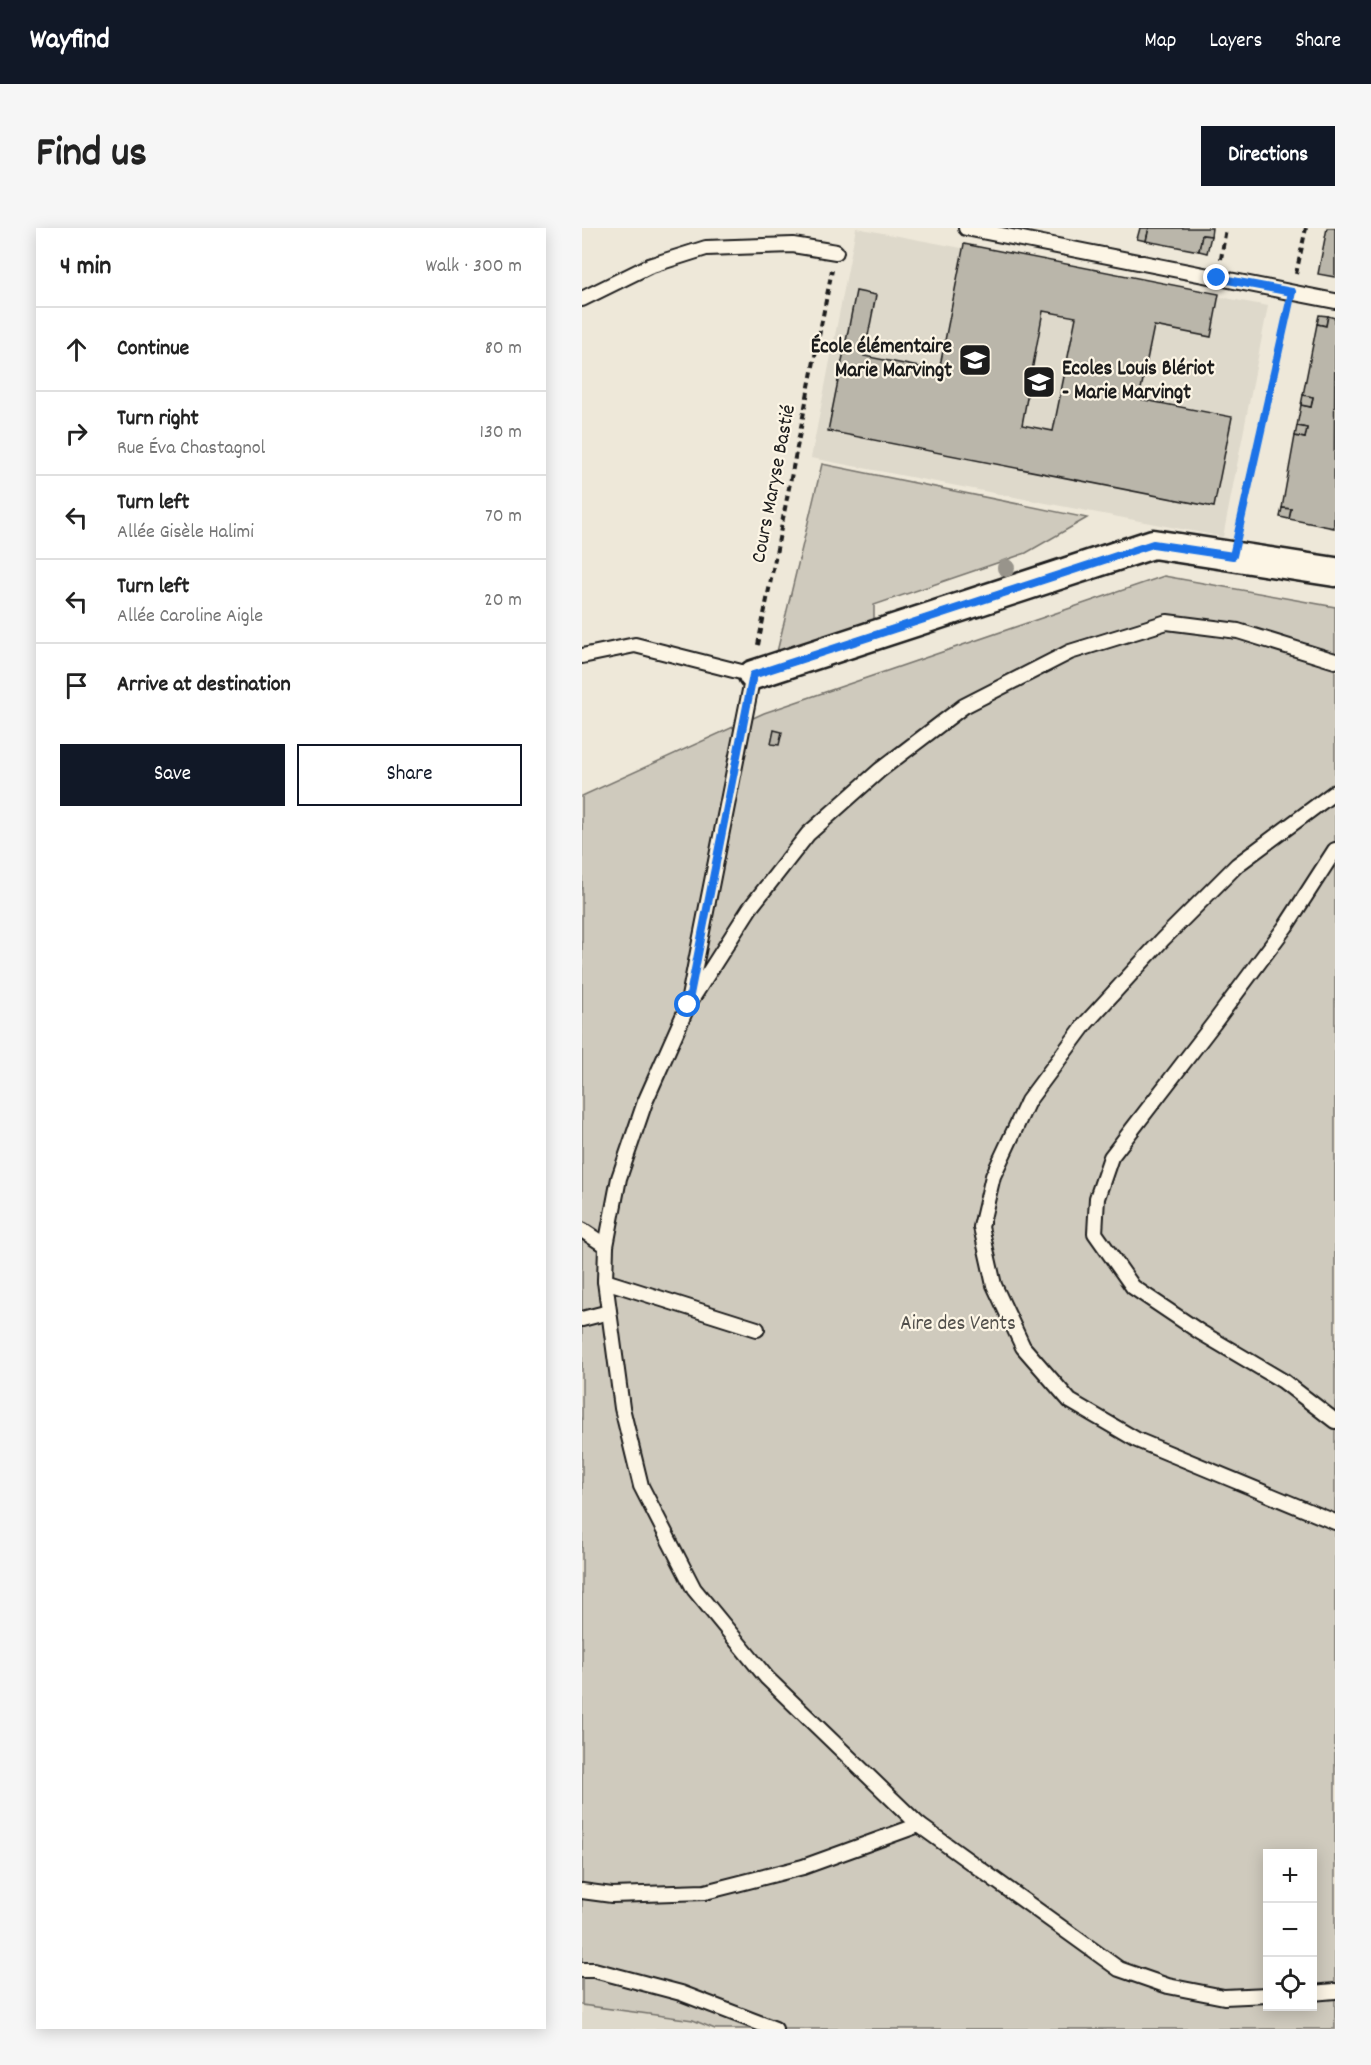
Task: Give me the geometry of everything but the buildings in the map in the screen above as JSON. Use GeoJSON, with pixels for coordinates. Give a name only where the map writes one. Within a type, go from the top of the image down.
{"type":"FeatureCollection","features":[{"type":"Feature","properties":{"kind":"street"},"geometry":{"type":"LineString","coordinates":[[753,675],[1153,544],[1335,572]]}},
{"type":"Feature","properties":{"kind":"lane"},"geometry":{"type":"LineString","coordinates":[[966,228],[1335,301]]}},
{"type":"Feature","properties":{"kind":"lane"},"geometry":{"type":"LineString","coordinates":[[582,299],[649,266],[706,248],[793,245],[836,252]]}},
{"type":"Feature","properties":{"kind":"lane"},"geometry":{"type":"LineString","coordinates":[[1263,1995],[1224,1997],[1168,1986],[1119,1969],[919,1826],[767,1678],[694,1588],[641,1486],[622,1408],[605,1281],[606,1246],[619,1178],[645,1102],[688,1005],[750,908],[808,834],[880,770],[964,706],[1070,652],[1167,622],[1238,631],[1335,661]]}},
{"type":"Feature","properties":{"kind":"lane"},"geometry":{"type":"LineString","coordinates":[[582,656],[635,645],[753,675],[688,1005]]}},
{"type":"Feature","properties":{"kind":"lane"},"geometry":{"type":"LineString","coordinates":[[1335,792],[1237,866],[1163,939],[1086,1023],[1028,1101],[993,1176],[981,1227],[994,1285],[1023,1347],[1070,1401],[1137,1440],[1335,1522]]}},
{"type":"Feature","properties":{"kind":"lane"},"geometry":{"type":"LineString","coordinates":[[1335,850],[1286,926],[1111,1157],[1096,1198],[1095,1233],[1133,1287],[1200,1332],[1283,1381],[1335,1421]]}},
{"type":"Feature","properties":{"kind":"lane"},"geometry":{"type":"LineString","coordinates":[[582,1230],[606,1246]]}},
{"type":"Feature","properties":{"kind":"lane"},"geometry":{"type":"LineString","coordinates":[[605,1281],[757,1329]]}},
{"type":"Feature","properties":{"kind":"lane"},"geometry":{"type":"LineString","coordinates":[[582,1319],[609,1312]]}},
{"type":"Feature","properties":{"kind":"lane"},"geometry":{"type":"LineString","coordinates":[[582,1891],[612,1895],[705,1892],[803,1867],[919,1826]]}},
{"type":"Feature","properties":{"kind":"lane"},"geometry":{"type":"LineString","coordinates":[[582,1970],[594,1970],[681,1992],[775,2029]]}},
{"type":"Feature","properties":{"kind":"lane"},"geometry":{"type":"LineString","coordinates":[[1317,1993],[1335,1991]]}},
{"type":"Feature","properties":{"kind":"path"},"geometry":{"type":"LineString","coordinates":[[1217,278],[1226,228]]}},
{"type":"Feature","properties":{"kind":"path"},"geometry":{"type":"LineString","coordinates":[[1233,556],[1306,228]]}},
{"type":"Feature","properties":{"kind":"path","name":"Cours Maryse Bastié"},"geometry":{"type":"LineString","coordinates":[[753,675],[836,252]]}},
{"type":"Feature","properties":{"kind":"shaded area","name":"Ecoles Louis Blériot - Marie Marvingt"},"geometry":{"type":"Polygon","coordinates":[[[856,228],[1268,306],[1223,537],[811,458],[856,228]]]}},
{"type":"Feature","properties":{"kind":"shaded area"},"geometry":{"type":"Polygon","coordinates":[[[582,2005],[693,2020],[715,2029],[582,2029],[582,2005]]]}},
{"type":"Feature","properties":{"kind":"green space"},"geometry":{"type":"Polygon","coordinates":[[[822,464],[1087,518],[1026,553],[874,605],[874,623],[777,652],[822,464]]]}},
{"type":"Feature","properties":{"kind":"green space","name":"Aire des Vents"},"geometry":{"type":"Polygon","coordinates":[[[1164,576],[1335,607],[1335,2029],[715,2029],[693,2020],[582,2005],[582,796],[764,713],[1164,576]]]}},
{"type":"Feature","properties":{"kind":"place","name":"École élémentaire Marie Marvingt"},"geometry":{"type":"Point","coordinates":[975,360]}},
{"type":"Feature","properties":{"kind":"place","name":"Ecoles Louis Blériot - Marie Marvingt"},"geometry":{"type":"Point","coordinates":[1039,382]}},
{"type":"Feature","properties":{"kind":"route"},"geometry":{"type":"LineString","coordinates":[[688,1005],[753,675],[1153,544],[1233,556],[1292,292],[1217,278]]}}]}
